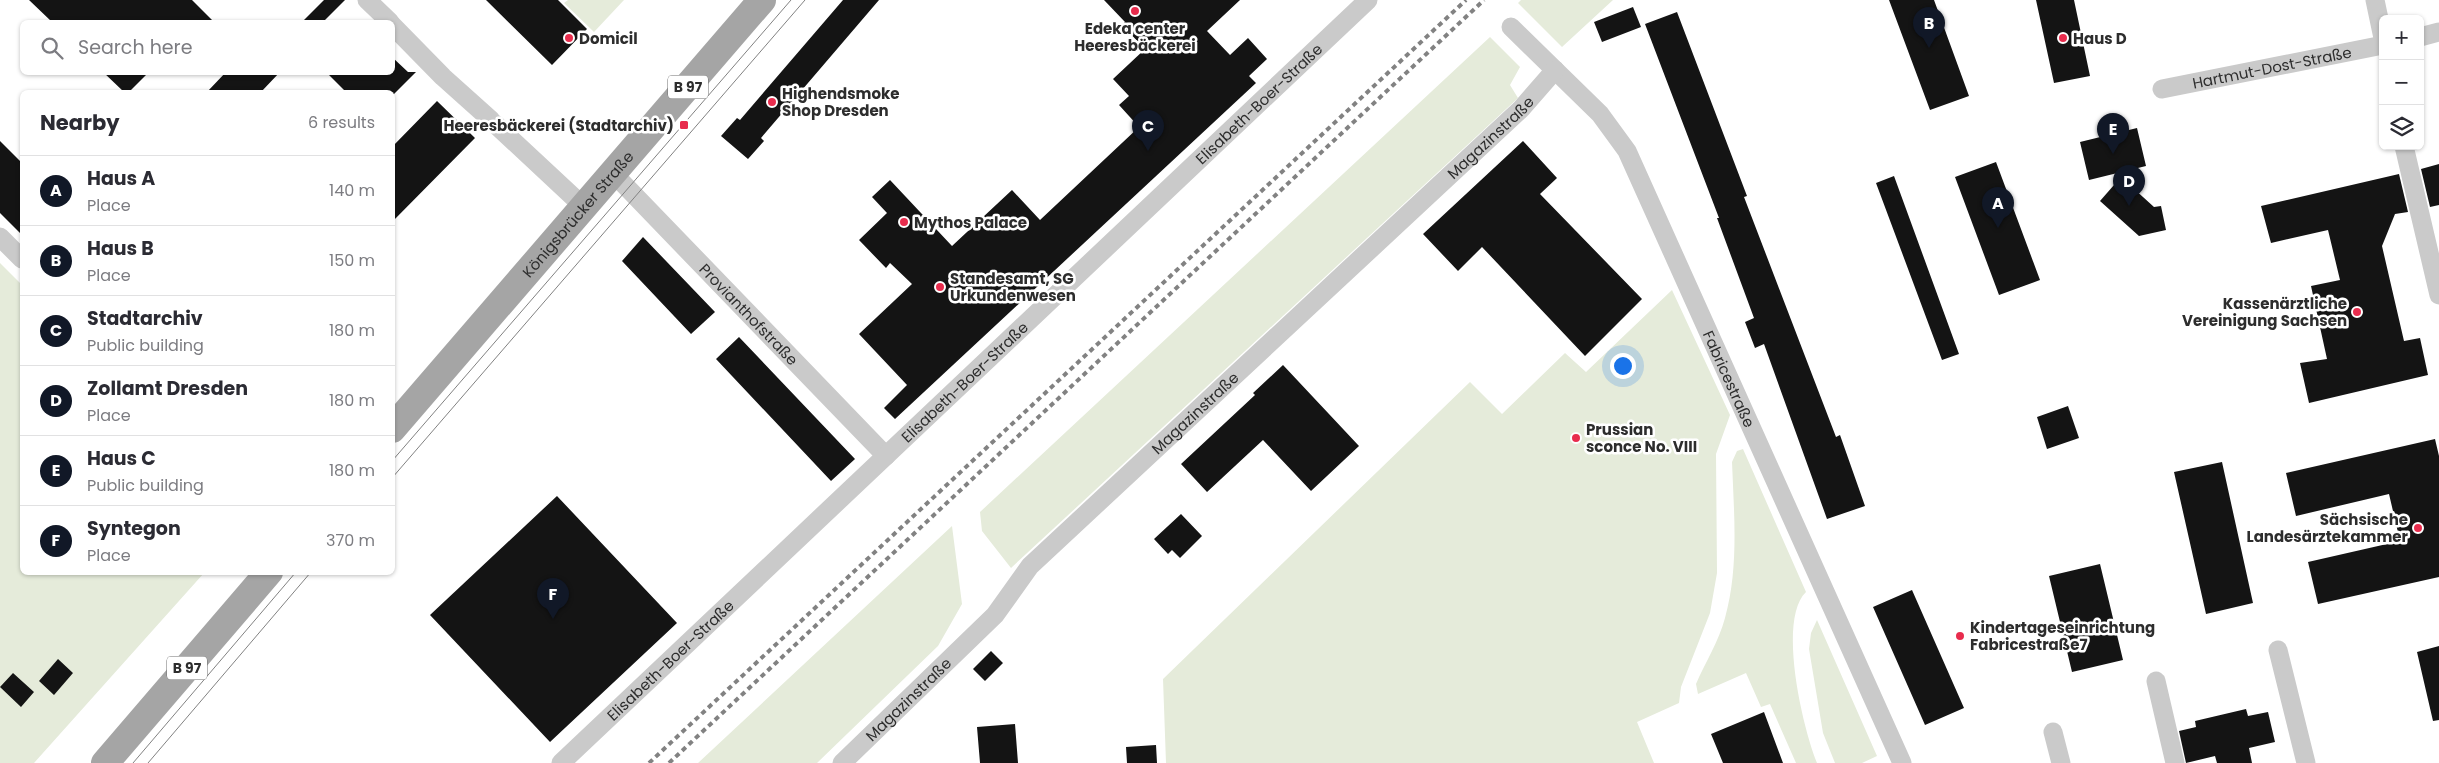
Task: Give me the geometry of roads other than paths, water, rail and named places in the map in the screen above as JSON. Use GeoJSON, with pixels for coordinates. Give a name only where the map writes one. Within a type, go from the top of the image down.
{"type":"FeatureCollection","features":[{"type":"Feature","properties":{"kind":"main road","name":"Königsbrücker Straße"},"geometry":{"type":"LineString","coordinates":[[395,426],[762,0]]}},
{"type":"Feature","properties":{"kind":"main road","name":"B 97"},"geometry":{"type":"LineString","coordinates":[[104,763],[266,575]]}},
{"type":"Feature","properties":{"kind":"street"},"geometry":{"type":"LineString","coordinates":[[367,0],[387,20]]}},
{"type":"Feature","properties":{"kind":"street","name":"Elisabeth-Boer-Straße"},"geometry":{"type":"LineString","coordinates":[[561,763],[1368,0]]}},
{"type":"Feature","properties":{"kind":"street"},"geometry":{"type":"LineString","coordinates":[[2375,0],[2379,19]]}},
{"type":"Feature","properties":{"kind":"street","name":"Fabricestraße"},"geometry":{"type":"LineString","coordinates":[[1511,27],[1600,114],[1627,151],[1902,763]]}},
{"type":"Feature","properties":{"kind":"street"},"geometry":{"type":"LineString","coordinates":[[395,28],[470,101],[480,103],[496,119],[512,131],[517,145],[584,207]]}},
{"type":"Feature","properties":{"kind":"street"},"geometry":{"type":"LineString","coordinates":[[2424,36],[2439,32]]}},
{"type":"Feature","properties":{"kind":"street","name":"Hartmut-Dost-Straße"},"geometry":{"type":"LineString","coordinates":[[2162,89],[2379,46]]}},
{"type":"Feature","properties":{"kind":"street","name":"Magazinstraße"},"geometry":{"type":"LineString","coordinates":[[842,763],[996,615],[1030,566],[1521,109],[1555,70]]}},
{"type":"Feature","properties":{"kind":"street"},"geometry":{"type":"LineString","coordinates":[[2405,150],[2439,295]]}},
{"type":"Feature","properties":{"kind":"street","name":"Provianthofstraße"},"geometry":{"type":"LineString","coordinates":[[613,173],[886,456]]}},
{"type":"Feature","properties":{"kind":"street"},"geometry":{"type":"LineString","coordinates":[[0,237],[20,257]]}},
{"type":"Feature","properties":{"kind":"street"},"geometry":{"type":"LineString","coordinates":[[2278,650],[2306,763]]}},
{"type":"Feature","properties":{"kind":"street"},"geometry":{"type":"LineString","coordinates":[[2156,681],[2175,763]]}},
{"type":"Feature","properties":{"kind":"street"},"geometry":{"type":"LineString","coordinates":[[2053,732],[2061,763]]}},
{"type":"Feature","properties":{"kind":"tram line"},"geometry":{"type":"LineString","coordinates":[[395,458],[791,0]]}},
{"type":"Feature","properties":{"kind":"tram line"},"geometry":{"type":"LineString","coordinates":[[395,475],[805,0]]}},
{"type":"Feature","properties":{"kind":"tram line"},"geometry":{"type":"LineString","coordinates":[[133,763],[293,575]]}},
{"type":"Feature","properties":{"kind":"tram line"},"geometry":{"type":"LineString","coordinates":[[148,763],[308,575]]}},
{"type":"Feature","properties":{"kind":"railway"},"geometry":{"type":"LineString","coordinates":[[649,763],[1466,0]]}},
{"type":"Feature","properties":{"kind":"railway"},"geometry":{"type":"LineString","coordinates":[[669,763],[1484,0]]}},
{"type":"Feature","properties":{"kind":"place","name":"Edeka center Heeresbäckerei"},"geometry":{"type":"Point","coordinates":[1135,11]}},
{"type":"Feature","properties":{"kind":"place","name":"Domicil"},"geometry":{"type":"Point","coordinates":[569,38]}},
{"type":"Feature","properties":{"kind":"place","name":"Haus D"},"geometry":{"type":"Point","coordinates":[2063,38]}},
{"type":"Feature","properties":{"kind":"place","name":"Haus B"},"geometry":{"type":"Point","coordinates":[1929,48]}},
{"type":"Feature","properties":{"kind":"place","name":"Highendsmoke Shop Dresden"},"geometry":{"type":"Point","coordinates":[772,102]}},
{"type":"Feature","properties":{"kind":"place","name":"Heeresbäckerei (Stadtarchiv)"},"geometry":{"type":"Point","coordinates":[684,125]}},
{"type":"Feature","properties":{"kind":"place","name":"Stadtarchiv"},"geometry":{"type":"Point","coordinates":[1148,151]}},
{"type":"Feature","properties":{"kind":"place","name":"Haus C"},"geometry":{"type":"Point","coordinates":[2113,154]}},
{"type":"Feature","properties":{"kind":"place","name":"Zollamt Dresden"},"geometry":{"type":"Point","coordinates":[2129,206]}},
{"type":"Feature","properties":{"kind":"place","name":"Mythos Palace"},"geometry":{"type":"Point","coordinates":[904,222]}},
{"type":"Feature","properties":{"kind":"place","name":"Haus A"},"geometry":{"type":"Point","coordinates":[1998,228]}},
{"type":"Feature","properties":{"kind":"place","name":"Standesamt, SG Urkundenwesen"},"geometry":{"type":"Point","coordinates":[940,287]}},
{"type":"Feature","properties":{"kind":"place","name":"Kassenärztliche Vereinigung Sachsen"},"geometry":{"type":"Point","coordinates":[2357,312]}},
{"type":"Feature","properties":{"kind":"place","name":"Prussian sconce No. VIII"},"geometry":{"type":"Point","coordinates":[1576,438]}},
{"type":"Feature","properties":{"kind":"place","name":"Sächsische Landesärztekammer"},"geometry":{"type":"Point","coordinates":[2418,528]}},
{"type":"Feature","properties":{"kind":"place","name":"Syntegon"},"geometry":{"type":"Point","coordinates":[553,619]}},
{"type":"Feature","properties":{"kind":"place","name":"Kindertageseinrichtung Fabricestraße7"},"geometry":{"type":"Point","coordinates":[1960,636]}}]}
